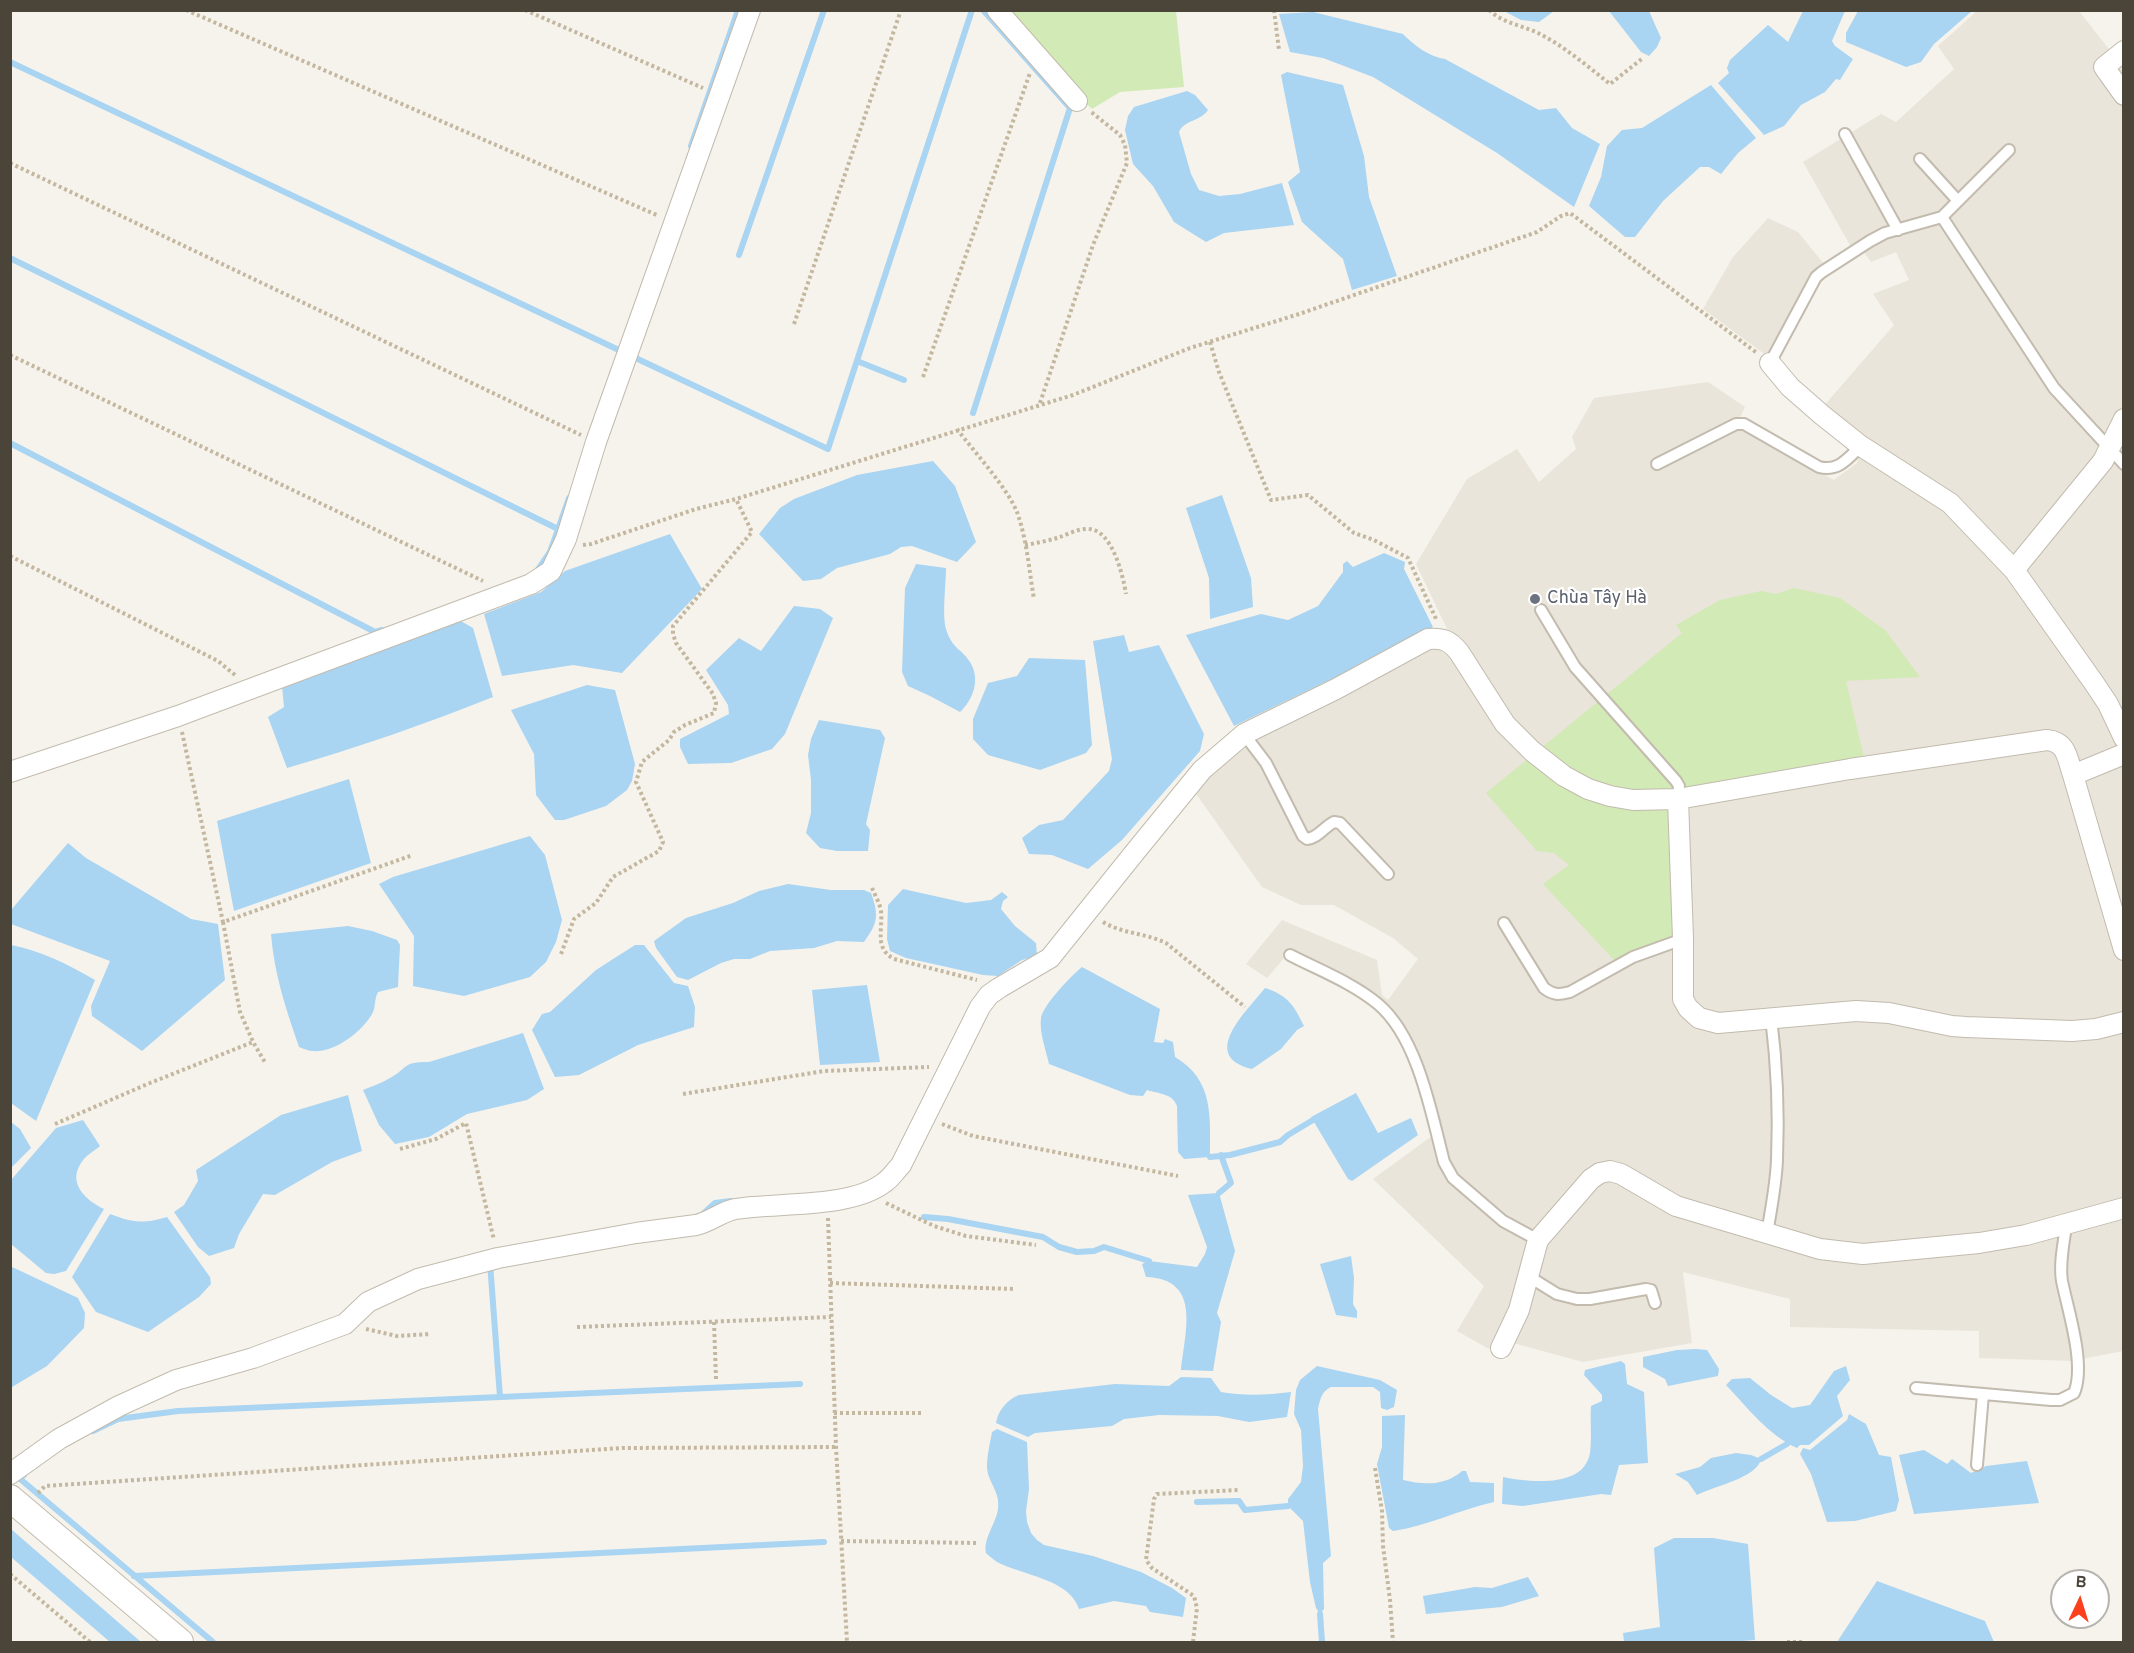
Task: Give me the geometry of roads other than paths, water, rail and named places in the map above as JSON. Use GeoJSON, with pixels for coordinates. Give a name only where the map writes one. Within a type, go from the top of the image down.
{"type":"FeatureCollection","features":[{"type":"Feature","properties":{"kind":"street"},"geometry":{"type":"LineString","coordinates":[[10,772],[251,689],[531,584],[551,571],[567,539],[596,442],[750,10]]}},
{"type":"Feature","properties":{"kind":"street"},"geometry":{"type":"LineString","coordinates":[[997,10],[1077,101]]}},
{"type":"Feature","properties":{"kind":"street"},"geometry":{"type":"LineString","coordinates":[[2124,51],[2104,67],[2124,94]]}},
{"type":"Feature","properties":{"kind":"street"},"geometry":{"type":"LineString","coordinates":[[1770,363],[1806,402],[1861,446],[1950,503],[2014,570],[2108,704],[2124,738]]}},
{"type":"Feature","properties":{"kind":"street"},"geometry":{"type":"LineString","coordinates":[[2014,570],[2103,461],[2124,419]]}},
{"type":"Feature","properties":{"kind":"street"},"geometry":{"type":"LineString","coordinates":[[10,1474],[59,1439],[129,1401],[176,1380],[253,1358],[345,1324],[368,1302],[418,1279],[498,1258],[706,1223],[732,1210],[778,1204],[835,1202],[869,1191],[885,1182],[901,1165],[980,1007],[989,995],[1050,958],[1202,770],[1244,734],[1428,639],[1441,638],[1450,641],[1505,724],[1532,751],[1564,776],[1588,789],[1633,800],[1678,799],[1850,770],[2047,740],[2056,741],[2063,747],[2073,775],[2124,950]]}},
{"type":"Feature","properties":{"kind":"street"},"geometry":{"type":"LineString","coordinates":[[2073,775],[2124,754]]}},
{"type":"Feature","properties":{"kind":"street"},"geometry":{"type":"LineString","coordinates":[[1678,799],[1683,999],[1691,1012],[1704,1021],[1718,1023],[1771,1017],[1872,1011],[1952,1026],[2072,1031],[2096,1029],[2124,1022]]}},
{"type":"Feature","properties":{"kind":"street"},"geometry":{"type":"LineString","coordinates":[[1501,1348],[1514,1324],[1538,1239],[1591,1179],[1600,1173],[1610,1171],[1621,1174],[1676,1206],[1820,1249],[1863,1254],[1978,1243],[2026,1235],[2124,1209]]}},
{"type":"Feature","properties":{"kind":"street"},"geometry":{"type":"LineString","coordinates":[[16,1502],[180,1642]]}},
{"type":"Feature","properties":{"kind":"lane"},"geometry":{"type":"LineString","coordinates":[[1845,134],[1898,230]]}},
{"type":"Feature","properties":{"kind":"lane"},"geometry":{"type":"LineString","coordinates":[[1770,363],[1816,278],[1869,241],[1942,217],[2009,150]]}},
{"type":"Feature","properties":{"kind":"lane"},"geometry":{"type":"LineString","coordinates":[[1920,159],[1958,201]]}},
{"type":"Feature","properties":{"kind":"lane"},"geometry":{"type":"LineString","coordinates":[[1942,217],[2054,388],[2124,464]]}},
{"type":"Feature","properties":{"kind":"lane"},"geometry":{"type":"LineString","coordinates":[[1657,464],[1736,424],[1744,424],[1829,470],[1837,467],[1861,446]]}},
{"type":"Feature","properties":{"kind":"lane"},"geometry":{"type":"LineString","coordinates":[[1540,610],[1575,667],[1676,781],[1679,786],[1678,799]]}},
{"type":"Feature","properties":{"kind":"lane"},"geometry":{"type":"LineString","coordinates":[[1244,734],[1266,764],[1303,836],[1307,839],[1313,838],[1329,824],[1334,822],[1340,824],[1388,874]]}},
{"type":"Feature","properties":{"kind":"lane"},"geometry":{"type":"LineString","coordinates":[[1504,923],[1544,988],[1550,993],[1560,995],[1633,957],[1683,939]]}},
{"type":"Feature","properties":{"kind":"lane"},"geometry":{"type":"LineString","coordinates":[[1290,955],[1362,993],[1378,1004],[1394,1020],[1411,1049],[1444,1162],[1453,1178],[1503,1221],[1538,1239]]}},
{"type":"Feature","properties":{"kind":"lane"},"geometry":{"type":"LineString","coordinates":[[1767,1234],[1777,1162],[1778,1127],[1777,1081],[1771,1017]]}},
{"type":"Feature","properties":{"kind":"lane"},"geometry":{"type":"LineString","coordinates":[[1916,1388],[2051,1400],[2060,1400],[2074,1393],[2079,1377],[2069,1308],[2062,1280],[2066,1225]]}},
{"type":"Feature","properties":{"kind":"lane"},"geometry":{"type":"LineString","coordinates":[[1528,1276],[1566,1298],[1590,1299],[1646,1289],[1653,1293],[1655,1304]]}},
{"type":"Feature","properties":{"kind":"lane"},"geometry":{"type":"LineString","coordinates":[[1977,1465],[1983,1394]]}},
{"type":"Feature","properties":{"kind":"water"},"geometry":{"type":"Polygon","coordinates":[[[1972,10],[1934,44],[1921,62],[1906,67],[1846,42],[1846,33],[1858,11],[1972,10]]]}},
{"type":"Feature","properties":{"kind":"water"},"geometry":{"type":"Polygon","coordinates":[[[1504,11],[1554,11],[1539,22],[1521,20],[1504,11]]]}},
{"type":"Feature","properties":{"kind":"water"},"geometry":{"type":"Polygon","coordinates":[[[1609,11],[1649,11],[1661,38],[1649,56],[1641,52],[1609,11]]]}},
{"type":"Feature","properties":{"kind":"water"},"geometry":{"type":"Polygon","coordinates":[[[1803,11],[1845,11],[1832,41],[1835,46],[1853,59],[1840,80],[1836,79],[1825,92],[1801,105],[1784,126],[1764,135],[1718,83],[1729,73],[1727,68],[1730,60],[1768,25],[1788,42],[1803,11]]]}},
{"type":"Feature","properties":{"kind":"water"},"geometry":{"type":"Polygon","coordinates":[[[1313,12],[1403,34],[1428,53],[1445,59],[1539,110],[1556,108],[1572,128],[1600,144],[1574,207],[1497,153],[1373,77],[1323,58],[1290,52],[1279,14],[1313,12]]]}},
{"type":"Feature","properties":{"kind":"water"},"geometry":{"type":"Polygon","coordinates":[[[1287,72],[1343,85],[1364,156],[1369,197],[1397,276],[1352,290],[1343,259],[1302,222],[1288,182],[1300,172],[1281,75],[1287,72]]]}},
{"type":"Feature","properties":{"kind":"water"},"geometry":{"type":"Polygon","coordinates":[[[1711,85],[1756,138],[1738,153],[1721,174],[1709,167],[1700,167],[1663,201],[1635,237],[1625,237],[1589,206],[1601,177],[1607,146],[1622,130],[1642,128],[1711,85]]]}},
{"type":"Feature","properties":{"kind":"water"},"geometry":{"type":"Polygon","coordinates":[[[1187,91],[1195,95],[1208,110],[1181,128],[1179,132],[1191,174],[1199,190],[1219,196],[1240,194],[1282,183],[1294,225],[1224,233],[1206,242],[1174,222],[1153,186],[1133,164],[1125,130],[1128,116],[1134,107],[1187,91]]]}},
{"type":"Feature","properties":{"kind":"water"},"geometry":{"type":"Polygon","coordinates":[[[933,461],[955,486],[976,542],[957,562],[912,546],[901,547],[890,554],[837,568],[821,579],[803,581],[759,534],[780,508],[794,499],[857,475],[933,461]]]}},
{"type":"Feature","properties":{"kind":"water"},"geometry":{"type":"Polygon","coordinates":[[[1222,495],[1251,578],[1253,607],[1210,619],[1209,578],[1186,508],[1222,495]]]}},
{"type":"Feature","properties":{"kind":"water"},"geometry":{"type":"Polygon","coordinates":[[[670,534],[702,589],[622,673],[573,665],[502,676],[484,614],[541,592],[565,571],[670,534]]]}},
{"type":"Feature","properties":{"kind":"water"},"geometry":{"type":"Polygon","coordinates":[[[1384,553],[1405,562],[1404,569],[1433,627],[1425,634],[1234,726],[1186,635],[1261,614],[1288,620],[1318,606],[1343,572],[1343,564],[1347,561],[1353,567],[1384,553]]]}},
{"type":"Feature","properties":{"kind":"water"},"geometry":{"type":"Polygon","coordinates":[[[916,564],[946,568],[944,608],[946,629],[951,641],[970,662],[975,675],[972,695],[960,712],[908,686],[902,672],[905,588],[916,564]]]}},
{"type":"Feature","properties":{"kind":"water"},"geometry":{"type":"Polygon","coordinates":[[[794,606],[820,609],[833,618],[785,734],[772,749],[731,763],[688,764],[680,747],[680,739],[729,714],[728,705],[706,670],[739,638],[761,651],[794,606]]]}},
{"type":"Feature","properties":{"kind":"water"},"geometry":{"type":"Polygon","coordinates":[[[459,620],[473,628],[493,697],[391,735],[287,768],[268,717],[284,707],[282,686],[459,620]]]}},
{"type":"Feature","properties":{"kind":"water"},"geometry":{"type":"Polygon","coordinates":[[[1124,635],[1129,652],[1159,645],[1204,734],[1200,751],[1122,840],[1088,869],[1052,855],[1029,854],[1022,838],[1039,825],[1063,820],[1109,771],[1112,759],[1093,641],[1124,635]]]}},
{"type":"Feature","properties":{"kind":"water"},"geometry":{"type":"Polygon","coordinates":[[[1029,658],[1085,660],[1092,745],[1086,753],[1040,770],[988,755],[973,739],[973,719],[988,683],[1017,676],[1029,658]]]}},
{"type":"Feature","properties":{"kind":"water"},"geometry":{"type":"Polygon","coordinates":[[[587,685],[615,690],[635,764],[632,781],[627,790],[606,806],[564,820],[555,820],[536,795],[534,754],[511,710],[587,685]]]}},
{"type":"Feature","properties":{"kind":"water"},"geometry":{"type":"Polygon","coordinates":[[[819,720],[880,730],[885,738],[866,824],[870,830],[868,851],[837,851],[820,848],[806,833],[811,813],[808,755],[811,739],[819,720]]]}},
{"type":"Feature","properties":{"kind":"water"},"geometry":{"type":"Polygon","coordinates":[[[349,779],[371,863],[234,911],[217,821],[349,779]]]}},
{"type":"Feature","properties":{"kind":"water"},"geometry":{"type":"Polygon","coordinates":[[[530,836],[545,855],[562,920],[556,942],[546,962],[530,977],[464,996],[413,986],[414,936],[379,884],[393,877],[530,836]]]}},
{"type":"Feature","properties":{"kind":"water"},"geometry":{"type":"Polygon","coordinates":[[[68,843],[86,858],[191,919],[218,924],[225,980],[142,1051],[92,1016],[91,1006],[110,961],[11,924],[11,910],[68,843]]]}},
{"type":"Feature","properties":{"kind":"water"},"geometry":{"type":"Polygon","coordinates":[[[788,884],[831,890],[864,890],[871,893],[876,919],[864,942],[837,941],[814,948],[770,951],[750,959],[734,959],[721,963],[688,980],[677,977],[656,948],[654,941],[686,918],[733,903],[759,891],[788,884]]]}},
{"type":"Feature","properties":{"kind":"water"},"geometry":{"type":"Polygon","coordinates":[[[903,889],[966,903],[991,900],[1002,892],[1008,897],[1003,901],[1001,909],[1015,926],[1036,943],[1037,956],[1022,960],[998,976],[983,975],[906,958],[890,951],[887,939],[888,905],[903,889]]]}},
{"type":"Feature","properties":{"kind":"water"},"geometry":{"type":"Polygon","coordinates":[[[348,926],[397,940],[400,945],[398,987],[378,992],[372,1014],[362,1028],[347,1040],[321,1051],[299,1047],[278,977],[271,934],[348,926]]]}},
{"type":"Feature","properties":{"kind":"water"},"geometry":{"type":"Polygon","coordinates":[[[11,945],[54,959],[95,980],[36,1121],[11,1103],[11,945]]]}},
{"type":"Feature","properties":{"kind":"water"},"geometry":{"type":"Polygon","coordinates":[[[635,945],[644,945],[674,983],[688,986],[695,1007],[694,1027],[638,1045],[579,1075],[555,1077],[532,1030],[542,1014],[550,1012],[596,970],[635,945]]]}},
{"type":"Feature","properties":{"kind":"water"},"geometry":{"type":"Polygon","coordinates":[[[1082,967],[1160,1009],[1154,1042],[1163,1043],[1165,1039],[1173,1042],[1175,1057],[1188,1066],[1203,1088],[1209,1113],[1210,1157],[1184,1159],[1178,1152],[1177,1106],[1168,1096],[1147,1090],[1143,1096],[1130,1095],[1049,1064],[1042,1035],[1043,1012],[1065,983],[1082,967]]]}},
{"type":"Feature","properties":{"kind":"water"},"geometry":{"type":"Polygon","coordinates":[[[867,985],[880,1062],[820,1065],[812,990],[867,985]]]}},
{"type":"Feature","properties":{"kind":"water"},"geometry":{"type":"Polygon","coordinates":[[[1265,988],[1279,994],[1289,1002],[1304,1026],[1297,1030],[1281,1049],[1252,1069],[1236,1063],[1229,1054],[1228,1044],[1231,1032],[1265,988]]]}},
{"type":"Feature","properties":{"kind":"water"},"geometry":{"type":"Polygon","coordinates":[[[523,1033],[544,1089],[527,1100],[467,1114],[429,1137],[395,1144],[379,1125],[363,1090],[387,1080],[410,1064],[429,1062],[523,1033]]]}},
{"type":"Feature","properties":{"kind":"water"},"geometry":{"type":"Polygon","coordinates":[[[1356,1093],[1378,1133],[1411,1118],[1418,1135],[1352,1181],[1348,1179],[1311,1117],[1356,1093]]]}},
{"type":"Feature","properties":{"kind":"water"},"geometry":{"type":"Polygon","coordinates":[[[348,1095],[362,1151],[332,1162],[275,1195],[263,1194],[239,1234],[234,1248],[209,1256],[198,1247],[174,1212],[184,1205],[198,1181],[196,1170],[281,1115],[348,1095]]]}},
{"type":"Feature","properties":{"kind":"water"},"geometry":{"type":"Polygon","coordinates":[[[83,1120],[100,1146],[81,1163],[76,1178],[81,1191],[104,1209],[66,1271],[46,1273],[11,1244],[11,1180],[56,1128],[83,1120]]]}},
{"type":"Feature","properties":{"kind":"water"},"geometry":{"type":"Polygon","coordinates":[[[11,1122],[20,1129],[31,1148],[11,1168],[11,1122]]]}},
{"type":"Feature","properties":{"kind":"water"},"geometry":{"type":"Polygon","coordinates":[[[1219,1193],[1235,1251],[1217,1313],[1221,1322],[1213,1371],[1181,1370],[1186,1324],[1183,1297],[1176,1287],[1164,1280],[1146,1277],[1142,1264],[1149,1261],[1197,1267],[1207,1247],[1188,1195],[1219,1193]]]}},
{"type":"Feature","properties":{"kind":"water"},"geometry":{"type":"Polygon","coordinates":[[[110,1214],[138,1222],[167,1217],[210,1277],[211,1284],[199,1297],[148,1332],[96,1312],[72,1277],[110,1214]]]}},
{"type":"Feature","properties":{"kind":"water"},"geometry":{"type":"Polygon","coordinates":[[[1351,1256],[1354,1278],[1353,1304],[1357,1311],[1357,1318],[1336,1315],[1320,1264],[1351,1256]]]}},
{"type":"Feature","properties":{"kind":"water"},"geometry":{"type":"Polygon","coordinates":[[[10,1266],[78,1298],[85,1313],[84,1328],[47,1366],[12,1387],[10,1266]]]}},
{"type":"Feature","properties":{"kind":"water"},"geometry":{"type":"Polygon","coordinates":[[[1677,1350],[1707,1350],[1719,1369],[1718,1376],[1668,1386],[1665,1379],[1643,1367],[1643,1357],[1677,1350]]]}},
{"type":"Feature","properties":{"kind":"water"},"geometry":{"type":"Polygon","coordinates":[[[1621,1361],[1625,1364],[1627,1384],[1644,1392],[1648,1463],[1619,1465],[1611,1495],[1601,1494],[1523,1506],[1502,1504],[1503,1477],[1540,1481],[1554,1480],[1577,1473],[1586,1465],[1591,1447],[1591,1406],[1602,1401],[1602,1395],[1584,1375],[1585,1370],[1621,1361]]]}},
{"type":"Feature","properties":{"kind":"water"},"geometry":{"type":"Polygon","coordinates":[[[1317,1366],[1380,1380],[1397,1390],[1394,1407],[1387,1410],[1381,1408],[1380,1392],[1373,1387],[1331,1387],[1323,1393],[1318,1409],[1331,1556],[1323,1563],[1324,1609],[1320,1614],[1316,1608],[1310,1582],[1303,1521],[1288,1506],[1288,1499],[1301,1482],[1303,1466],[1301,1430],[1294,1414],[1296,1390],[1300,1380],[1317,1366]]]}},
{"type":"Feature","properties":{"kind":"water"},"geometry":{"type":"Polygon","coordinates":[[[1846,1366],[1850,1380],[1837,1396],[1843,1416],[1809,1445],[1800,1445],[1797,1448],[1767,1428],[1726,1385],[1732,1379],[1750,1378],[1792,1408],[1810,1405],[1834,1371],[1846,1366]]]}},
{"type":"Feature","properties":{"kind":"water"},"geometry":{"type":"Polygon","coordinates":[[[1181,1377],[1211,1378],[1221,1392],[1256,1395],[1291,1392],[1287,1417],[1249,1422],[1218,1416],[1159,1415],[1124,1419],[1112,1426],[1035,1433],[1028,1437],[996,1423],[1004,1406],[1019,1395],[1115,1384],[1169,1386],[1181,1377]]]}},
{"type":"Feature","properties":{"kind":"water"},"geometry":{"type":"Polygon","coordinates":[[[1849,1414],[1866,1424],[1879,1455],[1891,1457],[1899,1500],[1896,1511],[1855,1521],[1827,1522],[1811,1474],[1800,1454],[1803,1448],[1810,1450],[1847,1420],[1849,1414]]]}},
{"type":"Feature","properties":{"kind":"water"},"geometry":{"type":"Polygon","coordinates":[[[1405,1415],[1403,1480],[1419,1483],[1441,1482],[1466,1471],[1470,1482],[1494,1483],[1494,1502],[1406,1529],[1393,1531],[1389,1528],[1377,1464],[1382,1447],[1382,1416],[1405,1415]]]}},
{"type":"Feature","properties":{"kind":"water"},"geometry":{"type":"Polygon","coordinates":[[[997,1429],[1027,1442],[1029,1489],[1027,1522],[1031,1533],[1037,1540],[1044,1545],[1093,1556],[1141,1572],[1172,1588],[1186,1598],[1183,1617],[1150,1612],[1146,1606],[1114,1601],[1079,1609],[1074,1599],[1055,1584],[1007,1567],[986,1553],[986,1542],[998,1509],[998,1499],[988,1474],[987,1464],[992,1432],[997,1429]]]}},
{"type":"Feature","properties":{"kind":"water"},"geometry":{"type":"Polygon","coordinates":[[[1924,1450],[1947,1464],[1952,1459],[1971,1473],[1986,1466],[2027,1461],[2039,1503],[1914,1514],[1899,1455],[1924,1450]]]}},
{"type":"Feature","properties":{"kind":"water"},"geometry":{"type":"Polygon","coordinates":[[[1736,1453],[1761,1459],[1752,1471],[1734,1481],[1697,1495],[1688,1482],[1675,1474],[1700,1467],[1711,1458],[1736,1453]]]}},
{"type":"Feature","properties":{"kind":"water"},"geometry":{"type":"Polygon","coordinates":[[[10,1529],[141,1642],[110,1642],[11,1557],[10,1529]]]}},
{"type":"Feature","properties":{"kind":"water"},"geometry":{"type":"Polygon","coordinates":[[[1674,1538],[1713,1538],[1748,1544],[1755,1640],[1624,1642],[1623,1633],[1660,1627],[1654,1548],[1674,1538]]]}},
{"type":"Feature","properties":{"kind":"water"},"geometry":{"type":"Polygon","coordinates":[[[1528,1577],[1539,1596],[1502,1607],[1426,1614],[1423,1596],[1475,1587],[1492,1588],[1528,1577]]]}},
{"type":"Feature","properties":{"kind":"water"},"geometry":{"type":"Polygon","coordinates":[[[1877,1581],[1985,1621],[1994,1642],[1837,1642],[1877,1581]]]}},
{"type":"Feature","properties":{"kind":"waterway"},"geometry":{"type":"LineString","coordinates":[[691,146],[738,10]]}},
{"type":"Feature","properties":{"kind":"waterway"},"geometry":{"type":"LineString","coordinates":[[739,255],[824,10]]}},
{"type":"Feature","properties":{"kind":"waterway"},"geometry":{"type":"LineString","coordinates":[[10,62],[828,449],[972,10]]}},
{"type":"Feature","properties":{"kind":"waterway"},"geometry":{"type":"LineString","coordinates":[[973,413],[1070,108],[983,10]]}},
{"type":"Feature","properties":{"kind":"waterway"},"geometry":{"type":"LineString","coordinates":[[10,258],[558,529]]}},
{"type":"Feature","properties":{"kind":"waterway"},"geometry":{"type":"LineString","coordinates":[[857,361],[904,380]]}},
{"type":"Feature","properties":{"kind":"waterway"},"geometry":{"type":"LineString","coordinates":[[10,443],[375,632],[382,630]]}},
{"type":"Feature","properties":{"kind":"waterway"},"geometry":{"type":"LineString","coordinates":[[537,571],[550,552],[569,498]]}},
{"type":"Feature","properties":{"kind":"waterway"},"geometry":{"type":"LineString","coordinates":[[1210,1157],[1230,1155],[1280,1142],[1313,1120]]}},
{"type":"Feature","properties":{"kind":"waterway"},"geometry":{"type":"LineString","coordinates":[[1219,1193],[1231,1183],[1221,1155]]}},
{"type":"Feature","properties":{"kind":"waterway"},"geometry":{"type":"LineString","coordinates":[[702,1215],[715,1203],[731,1201]]}},
{"type":"Feature","properties":{"kind":"waterway"},"geometry":{"type":"LineString","coordinates":[[924,1217],[948,1219],[1043,1237],[1059,1247],[1077,1252],[1094,1251],[1104,1247],[1149,1261]]}},
{"type":"Feature","properties":{"kind":"waterway"},"geometry":{"type":"LineString","coordinates":[[490,1263],[500,1397]]}},
{"type":"Feature","properties":{"kind":"waterway"},"geometry":{"type":"LineString","coordinates":[[93,1431],[118,1419],[178,1411],[800,1384]]}},
{"type":"Feature","properties":{"kind":"waterway"},"geometry":{"type":"LineString","coordinates":[[1761,1459],[1787,1444]]}},
{"type":"Feature","properties":{"kind":"waterway"},"geometry":{"type":"LineString","coordinates":[[24,1475],[19,1478],[213,1642]]}},
{"type":"Feature","properties":{"kind":"waterway"},"geometry":{"type":"LineString","coordinates":[[1197,1502],[1239,1501],[1245,1510],[1288,1506]]}},
{"type":"Feature","properties":{"kind":"waterway"},"geometry":{"type":"LineString","coordinates":[[134,1576],[824,1542]]}},
{"type":"Feature","properties":{"kind":"waterway"},"geometry":{"type":"LineString","coordinates":[[1320,1614],[1322,1642]]}},
{"type":"Feature","properties":{"kind":"place","name":"Chùa Tây Hà"},"geometry":{"type":"Point","coordinates":[1535,599]}}]}
